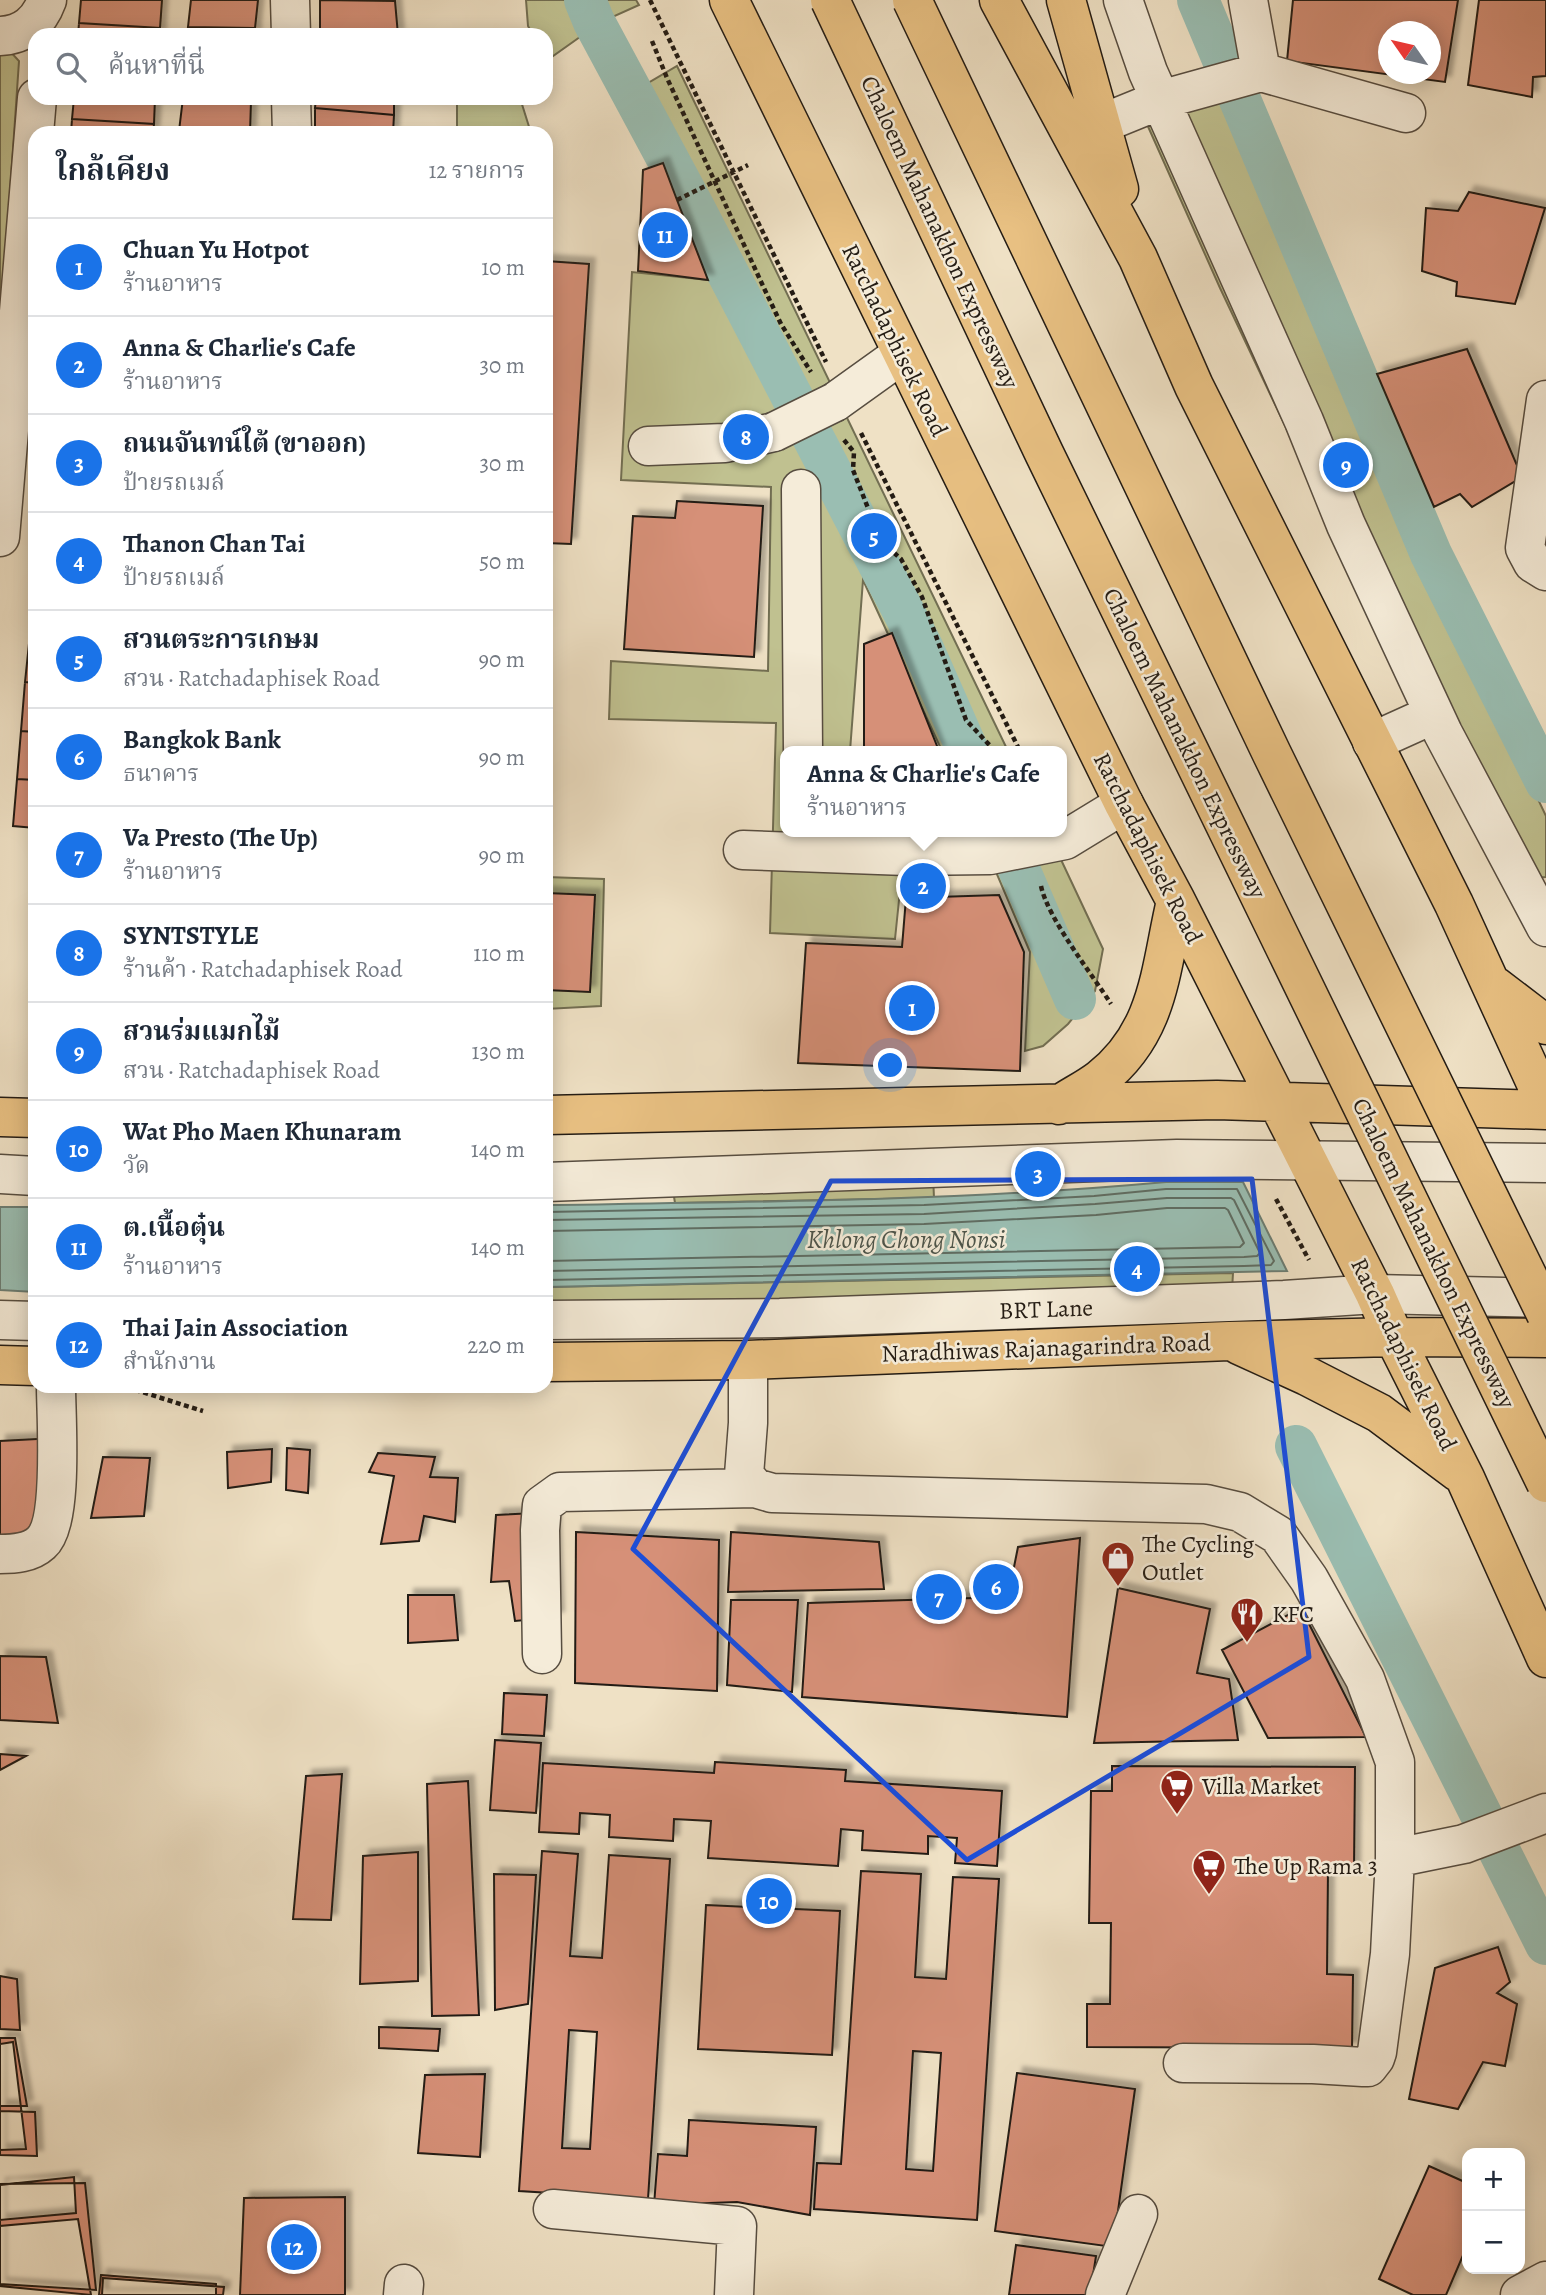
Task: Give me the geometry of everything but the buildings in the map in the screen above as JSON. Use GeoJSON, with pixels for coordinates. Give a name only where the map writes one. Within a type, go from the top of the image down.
{"type":"FeatureCollection","features":[{"type":"Feature","properties":{"kind":"main road","name":"Ratchadaphisek Road"},"geometry":{"type":"LineString","coordinates":[[729,0],[1124,804],[1177,901],[1376,1294],[1394,1337],[1465,1478],[1546,1658]]}},
{"type":"Feature","properties":{"kind":"main road","name":"Chaloem Mahanakhon Expressway"},"geometry":{"type":"LineString","coordinates":[[830,0],[1050,466],[1546,1483]]}},
{"type":"Feature","properties":{"kind":"main road"},"geometry":{"type":"LineString","coordinates":[[912,0],[1272,754],[1546,1314]]}},
{"type":"Feature","properties":{"kind":"main road"},"geometry":{"type":"LineString","coordinates":[[999,0],[1138,258],[1194,386],[1454,904],[1546,1105]]}},
{"type":"Feature","properties":{"kind":"main road"},"geometry":{"type":"LineString","coordinates":[[1066,0],[1138,258]]}},
{"type":"Feature","properties":{"kind":"main road"},"geometry":{"type":"LineString","coordinates":[[1059,1105],[1100,1079],[1132,1046],[1143,1028],[1157,994],[1177,901]]}},
{"type":"Feature","properties":{"kind":"main road"},"geometry":{"type":"LineString","coordinates":[[1490,982],[1546,1025]]}},
{"type":"Feature","properties":{"kind":"main road"},"geometry":{"type":"LineString","coordinates":[[553,1115],[1217,1100],[1546,1111]]}},
{"type":"Feature","properties":{"kind":"main road"},"geometry":{"type":"LineString","coordinates":[[0,1117],[28,1118]]}},
{"type":"Feature","properties":{"kind":"main road","name":"Naradhiwas Rajanagarindra Road"},"geometry":{"type":"LineString","coordinates":[[553,1362],[748,1360],[1394,1337],[1546,1338]]}},
{"type":"Feature","properties":{"kind":"main road"},"geometry":{"type":"LineString","coordinates":[[1229,1341],[1307,1376],[1379,1413],[1465,1478]]}},
{"type":"Feature","properties":{"kind":"main road"},"geometry":{"type":"LineString","coordinates":[[0,1365],[28,1366]]}},
{"type":"Feature","properties":{"kind":"street"},"geometry":{"type":"LineString","coordinates":[[290,0],[291,28]]}},
{"type":"Feature","properties":{"kind":"street"},"geometry":{"type":"LineString","coordinates":[[1123,0],[1176,96],[1346,525],[1434,714],[1546,927]]}},
{"type":"Feature","properties":{"kind":"street"},"geometry":{"type":"LineString","coordinates":[[1248,0],[1254,74]]}},
{"type":"Feature","properties":{"kind":"street"},"geometry":{"type":"LineString","coordinates":[[28,28],[44,15]]}},
{"type":"Feature","properties":{"kind":"street"},"geometry":{"type":"LineString","coordinates":[[0,36],[11,36],[28,28]]}},
{"type":"Feature","properties":{"kind":"street"},"geometry":{"type":"LineString","coordinates":[[1101,124],[1176,96],[1254,74],[1405,114]]}},
{"type":"Feature","properties":{"kind":"street"},"geometry":{"type":"LineString","coordinates":[[35,126],[36,105]]}},
{"type":"Feature","properties":{"kind":"street"},"geometry":{"type":"LineString","coordinates":[[291,105],[292,126]]}},
{"type":"Feature","properties":{"kind":"street"},"geometry":{"type":"LineString","coordinates":[[0,537],[28,205]]}},
{"type":"Feature","properties":{"kind":"street"},"geometry":{"type":"LineString","coordinates":[[649,446],[725,443],[774,432],[835,402],[902,354]]}},
{"type":"Feature","properties":{"kind":"street"},"geometry":{"type":"LineString","coordinates":[[1546,400],[1525,548],[1534,563],[1546,571]]}},
{"type":"Feature","properties":{"kind":"street"},"geometry":{"type":"LineString","coordinates":[[801,489],[803,746]]}},
{"type":"Feature","properties":{"kind":"street"},"geometry":{"type":"LineString","coordinates":[[1373,742],[1434,714]]}},
{"type":"Feature","properties":{"kind":"street"},"geometry":{"type":"LineString","coordinates":[[743,850],[804,842],[906,856],[1014,851],[1065,840],[1124,804]]}},
{"type":"Feature","properties":{"kind":"street"},"geometry":{"type":"LineString","coordinates":[[553,1182],[1218,1159],[1546,1163]]}},
{"type":"Feature","properties":{"kind":"street"},"geometry":{"type":"LineString","coordinates":[[0,1174],[28,1176]]}},
{"type":"Feature","properties":{"kind":"street","name":"BRT Lane"},"geometry":{"type":"LineString","coordinates":[[553,1320],[780,1318],[1270,1301],[1376,1294],[1546,1298]]}},
{"type":"Feature","properties":{"kind":"street"},"geometry":{"type":"LineString","coordinates":[[0,1320],[28,1321]]}},
{"type":"Feature","properties":{"kind":"street"},"geometry":{"type":"LineString","coordinates":[[748,1360],[748,1423],[744,1475],[755,1488]]}},
{"type":"Feature","properties":{"kind":"street"},"geometry":{"type":"LineString","coordinates":[[0,1553],[28,1551],[43,1542],[52,1528],[57,1483],[56,1393]]}},
{"type":"Feature","properties":{"kind":"street"},"geometry":{"type":"LineString","coordinates":[[542,1654],[542,1505],[559,1492],[755,1488],[772,1493],[1206,1504],[1240,1512],[1278,1535],[1309,1579],[1365,1679],[1395,1762],[1395,1858],[1390,1954],[1377,2052],[1368,2067],[1183,2063]]}},
{"type":"Feature","properties":{"kind":"street"},"geometry":{"type":"LineString","coordinates":[[1395,1858],[1464,1844],[1535,1817]]}},
{"type":"Feature","properties":{"kind":"street"},"geometry":{"type":"LineString","coordinates":[[553,2209],[737,2226],[734,2295]]}},
{"type":"Feature","properties":{"kind":"street"},"geometry":{"type":"LineString","coordinates":[[1105,2295],[1138,2214]]}},
{"type":"Feature","properties":{"kind":"street"},"geometry":{"type":"LineString","coordinates":[[1520,2295],[1546,2281]]}},
{"type":"Feature","properties":{"kind":"path"},"geometry":{"type":"LineString","coordinates":[[677,200],[748,165]]}},
{"type":"Feature","properties":{"kind":"path"},"geometry":{"type":"LineString","coordinates":[[1014,851],[1112,1005]]}},
{"type":"Feature","properties":{"kind":"path"},"geometry":{"type":"LineString","coordinates":[[1273,1193],[1314,1270]]}},
{"type":"Feature","properties":{"kind":"path"},"geometry":{"type":"LineString","coordinates":[[147,1393],[203,1412]]}},
{"type":"Feature","properties":{"kind":"highlighted area"},"geometry":{"type":"Polygon","coordinates":[[[1252,1179],[1309,1657],[967,1860],[633,1549],[831,1181],[1252,1179]]]}},
{"type":"Feature","properties":{"kind":"green space"},"geometry":{"type":"Polygon","coordinates":[[[526,0],[636,0],[639,5],[601,22],[553,56],[553,28],[528,26],[526,0]]]}},
{"type":"Feature","properties":{"kind":"green space"},"geometry":{"type":"Polygon","coordinates":[[[8,49],[19,61],[0,340],[0,52],[8,49]]]}},
{"type":"Feature","properties":{"kind":"green space"},"geometry":{"type":"Polygon","coordinates":[[[677,66],[1006,746],[940,746],[863,580],[850,746],[780,746],[780,837],[905,837],[895,939],[770,933],[776,723],[609,719],[611,661],[768,671],[771,487],[621,480],[632,272],[728,282],[638,89],[677,66]]]}},
{"type":"Feature","properties":{"kind":"green space"},"geometry":{"type":"Polygon","coordinates":[[[1227,92],[1464,643],[1546,816],[1546,877],[1500,881],[1220,288],[1146,122],[1227,92]]]}},
{"type":"Feature","properties":{"kind":"green space"},"geometry":{"type":"Polygon","coordinates":[[[457,105],[522,105],[529,126],[457,126],[457,105]]]}},
{"type":"Feature","properties":{"kind":"green space"},"geometry":{"type":"Polygon","coordinates":[[[981,837],[1050,837],[1103,949],[1095,991],[1068,1024],[1043,1046],[1025,1051],[1030,952],[981,837]]]}},
{"type":"Feature","properties":{"kind":"green space"},"geometry":{"type":"Polygon","coordinates":[[[553,877],[604,879],[601,1006],[553,1009],[553,877]]]}},
{"type":"Feature","properties":{"kind":"green space"},"geometry":{"type":"Polygon","coordinates":[[[933,1175],[934,1198],[675,1203],[672,1184],[933,1175]]]}},
{"type":"Feature","properties":{"kind":"green space"},"geometry":{"type":"Polygon","coordinates":[[[1233,1273],[1232,1291],[553,1309],[553,1287],[1233,1273]]]}},
{"type":"Feature","properties":{"kind":"water","name":"Khlong Chong Nonsi"},"geometry":{"type":"Polygon","coordinates":[[[1166,1182],[1243,1182],[1287,1271],[553,1287],[553,1205],[934,1197],[1166,1182]]]}},
{"type":"Feature","properties":{"kind":"water"},"geometry":{"type":"Polygon","coordinates":[[[0,1207],[28,1207],[28,1292],[0,1290],[0,1207]]]}},
{"type":"Feature","properties":{"kind":"waterway"},"geometry":{"type":"LineString","coordinates":[[585,0],[594,22],[694,208],[923,649],[966,746]]}},
{"type":"Feature","properties":{"kind":"waterway"},"geometry":{"type":"LineString","coordinates":[[1198,0],[1431,554],[1546,782]]}},
{"type":"Feature","properties":{"kind":"waterway"},"geometry":{"type":"LineString","coordinates":[[1005,837],[1075,999]]}},
{"type":"Feature","properties":{"kind":"waterway"},"geometry":{"type":"LineString","coordinates":[[1296,1446],[1546,1944]]}},
{"type":"Feature","properties":{"kind":"place","name":"ต.เนื้อตุ๋น"},"geometry":{"type":"Point","coordinates":[665,235]}},
{"type":"Feature","properties":{"kind":"place","name":"SYNTSTYLE"},"geometry":{"type":"Point","coordinates":[746,437]}},
{"type":"Feature","properties":{"kind":"place","name":"สวนร่มแมกไม้"},"geometry":{"type":"Point","coordinates":[1346,465]}},
{"type":"Feature","properties":{"kind":"place","name":"สวนตระการเกษม"},"geometry":{"type":"Point","coordinates":[874,536]}},
{"type":"Feature","properties":{"kind":"place","name":"Anna & Charlie's Cafe"},"geometry":{"type":"Point","coordinates":[923,886]}},
{"type":"Feature","properties":{"kind":"place","name":"Chuan Yu Hotpot"},"geometry":{"type":"Point","coordinates":[912,1008]}},
{"type":"Feature","properties":{"kind":"place","name":"ถนนจันทน์ใต้ (ขาออก)"},"geometry":{"type":"Point","coordinates":[1038,1174]}},
{"type":"Feature","properties":{"kind":"place","name":"Thanon Chan Tai"},"geometry":{"type":"Point","coordinates":[1137,1269]}},
{"type":"Feature","properties":{"kind":"place","name":"Bangkok Bank"},"geometry":{"type":"Point","coordinates":[996,1587]}},
{"type":"Feature","properties":{"kind":"place","name":"The Cycling Outlet"},"geometry":{"type":"Point","coordinates":[1118,1588]}},
{"type":"Feature","properties":{"kind":"place","name":"Va Presto (The Up)"},"geometry":{"type":"Point","coordinates":[939,1597]}},
{"type":"Feature","properties":{"kind":"place","name":"KFC"},"geometry":{"type":"Point","coordinates":[1247,1644]}},
{"type":"Feature","properties":{"kind":"place","name":"Villa Market"},"geometry":{"type":"Point","coordinates":[1177,1816]}},
{"type":"Feature","properties":{"kind":"place","name":"The Up Rama 3"},"geometry":{"type":"Point","coordinates":[1209,1896]}},
{"type":"Feature","properties":{"kind":"place","name":"Wat Pho Maen Khunaram"},"geometry":{"type":"Point","coordinates":[769,1901]}},
{"type":"Feature","properties":{"kind":"place","name":"Thai Jain Association"},"geometry":{"type":"Point","coordinates":[294,2247]}}]}
